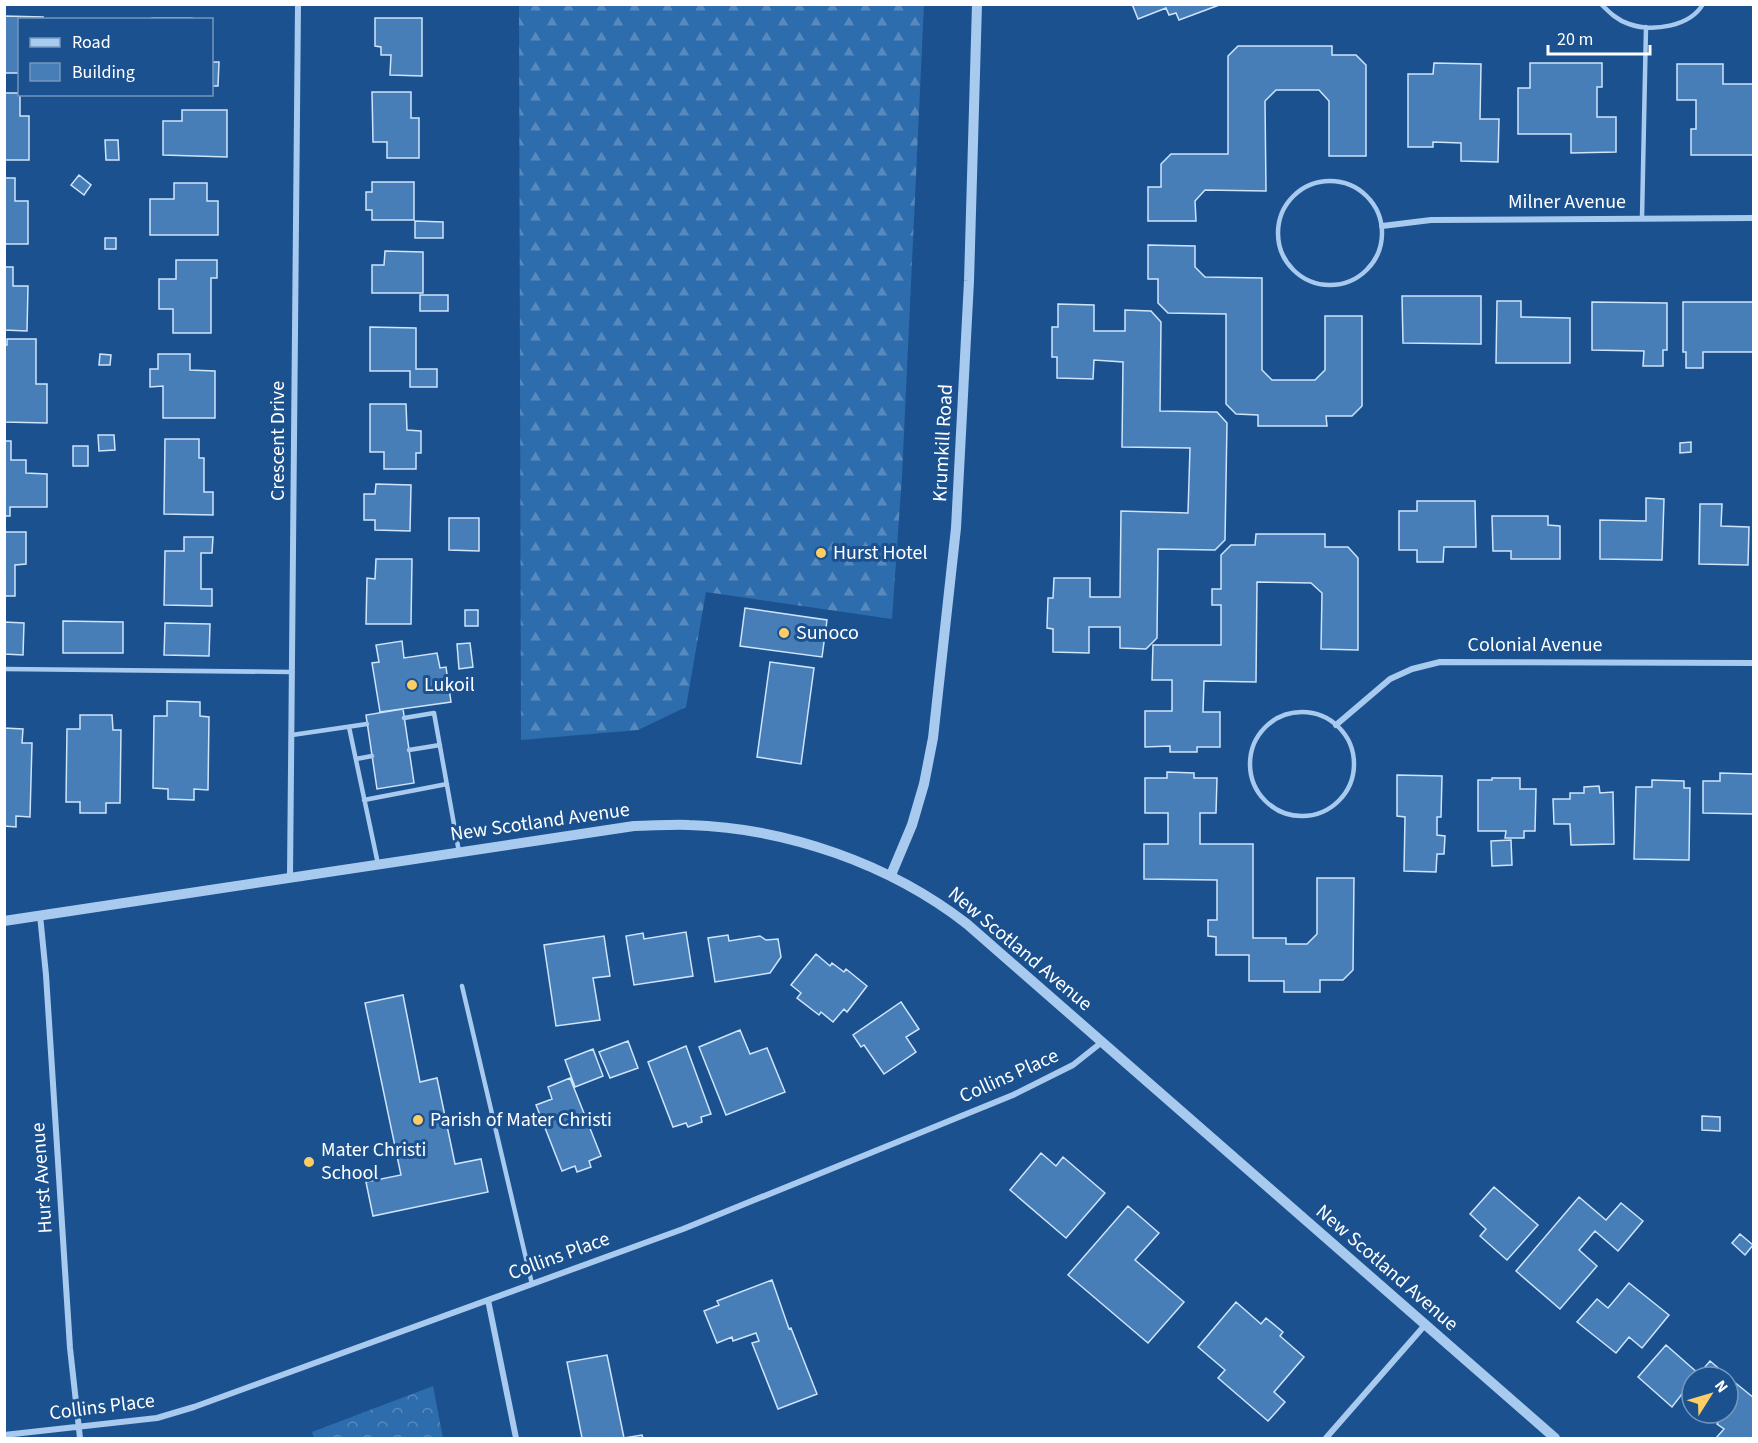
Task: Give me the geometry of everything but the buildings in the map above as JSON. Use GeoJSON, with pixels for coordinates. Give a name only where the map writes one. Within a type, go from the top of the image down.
{"type":"FeatureCollection","features":[{"type":"Feature","properties":{"kind":"street","name":"Crescent Drive"},"geometry":{"type":"LineString","coordinates":[[290,877],[298,4]]}},
{"type":"Feature","properties":{"kind":"street","name":"Krumkill Road"},"geometry":{"type":"LineString","coordinates":[[891,875],[912,825],[924,784],[933,738],[956,528],[969,281],[977,4]]}},
{"type":"Feature","properties":{"kind":"street","name":"Milner Avenue"},"geometry":{"type":"LineString","coordinates":[[1382,226],[1431,220],[1754,218]]}},
{"type":"Feature","properties":{"kind":"street","name":"Colonial Avenue"},"geometry":{"type":"LineString","coordinates":[[1336,725],[1390,679],[1412,669],[1440,662],[1754,663]]}},
{"type":"Feature","properties":{"kind":"street","name":"New Scotland Avenue"},"geometry":{"type":"LineString","coordinates":[[4,921],[634,826],[690,825],[732,829],[781,838],[832,852],[891,875],[942,904],[967,924],[1555,1438]]}},
{"type":"Feature","properties":{"kind":"street","name":"Hurst Avenue"},"geometry":{"type":"LineString","coordinates":[[40,915],[46,975],[70,1348],[80,1438]]}},
{"type":"Feature","properties":{"kind":"street","name":"Collins Place"},"geometry":{"type":"LineString","coordinates":[[4,1435],[175,1414],[683,1229],[1012,1095],[1073,1065],[1102,1042]]}},
{"type":"Feature","properties":{"kind":"street"},"geometry":{"type":"LineString","coordinates":[[488,1300],[516,1438]]}},
{"type":"Feature","properties":{"kind":"street"},"geometry":{"type":"LineString","coordinates":[[1326,1438],[1425,1325]]}},
{"type":"Feature","properties":{"kind":"lane"},"geometry":{"type":"LineString","coordinates":[[1601,4],[1617,19],[1628,24],[1646,27],[1683,22],[1697,13],[1703,4]]}},
{"type":"Feature","properties":{"kind":"lane"},"geometry":{"type":"LineString","coordinates":[[1642,218],[1646,27]]}},
{"type":"Feature","properties":{"kind":"lane"},"geometry":{"type":"LineString","coordinates":[[1323,181],[1340,182],[1360,191],[1370,200],[1382,226],[1381,243],[1377,256],[1367,270],[1352,280],[1338,285],[1324,285],[1309,281],[1298,274],[1287,264],[1278,243],[1277,229],[1286,205],[1295,194],[1307,186],[1323,181]]}},
{"type":"Feature","properties":{"kind":"lane"},"geometry":{"type":"LineString","coordinates":[[4,669],[292,672]]}},
{"type":"Feature","properties":{"kind":"lane"},"geometry":{"type":"LineString","coordinates":[[1299,712],[1319,715],[1336,725],[1348,742],[1354,761],[1351,781],[1340,799],[1325,811],[1305,816],[1285,813],[1268,802],[1255,786],[1250,767],[1252,747],[1263,729],[1279,717],[1299,712]]}},
{"type":"Feature","properties":{"kind":"lane"},"geometry":{"type":"LineString","coordinates":[[404,718],[435,713],[459,852]]}},
{"type":"Feature","properties":{"kind":"lane"},"geometry":{"type":"LineString","coordinates":[[292,735],[367,724]]}},
{"type":"Feature","properties":{"kind":"lane"},"geometry":{"type":"LineString","coordinates":[[349,727],[378,864]]}},
{"type":"Feature","properties":{"kind":"lane"},"geometry":{"type":"LineString","coordinates":[[409,750],[440,745]]}},
{"type":"Feature","properties":{"kind":"lane"},"geometry":{"type":"LineString","coordinates":[[356,759],[372,756]]}},
{"type":"Feature","properties":{"kind":"lane"},"geometry":{"type":"LineString","coordinates":[[364,800],[447,784]]}},
{"type":"Feature","properties":{"kind":"lane"},"geometry":{"type":"LineString","coordinates":[[462,986],[532,1284]]}},
{"type":"Feature","properties":{"kind":"green space"},"geometry":{"type":"Polygon","coordinates":[[[519,5],[924,5],[902,476],[892,619],[706,592],[686,707],[638,730],[521,740],[519,5]]]}},
{"type":"Feature","properties":{"kind":"green space"},"geometry":{"type":"Polygon","coordinates":[[[433,1386],[443,1438],[314,1438],[312,1432],[433,1386]]]}},
{"type":"Feature","properties":{"kind":"place","name":"Hurst Hotel"},"geometry":{"type":"Point","coordinates":[821,553]}},
{"type":"Feature","properties":{"kind":"place","name":"Sunoco"},"geometry":{"type":"Point","coordinates":[784,633]}},
{"type":"Feature","properties":{"kind":"place","name":"Lukoil"},"geometry":{"type":"Point","coordinates":[412,685]}},
{"type":"Feature","properties":{"kind":"place","name":"Parish of Mater Christi"},"geometry":{"type":"Point","coordinates":[418,1120]}},
{"type":"Feature","properties":{"kind":"place","name":"Mater Christi School"},"geometry":{"type":"Point","coordinates":[309,1162]}}]}
